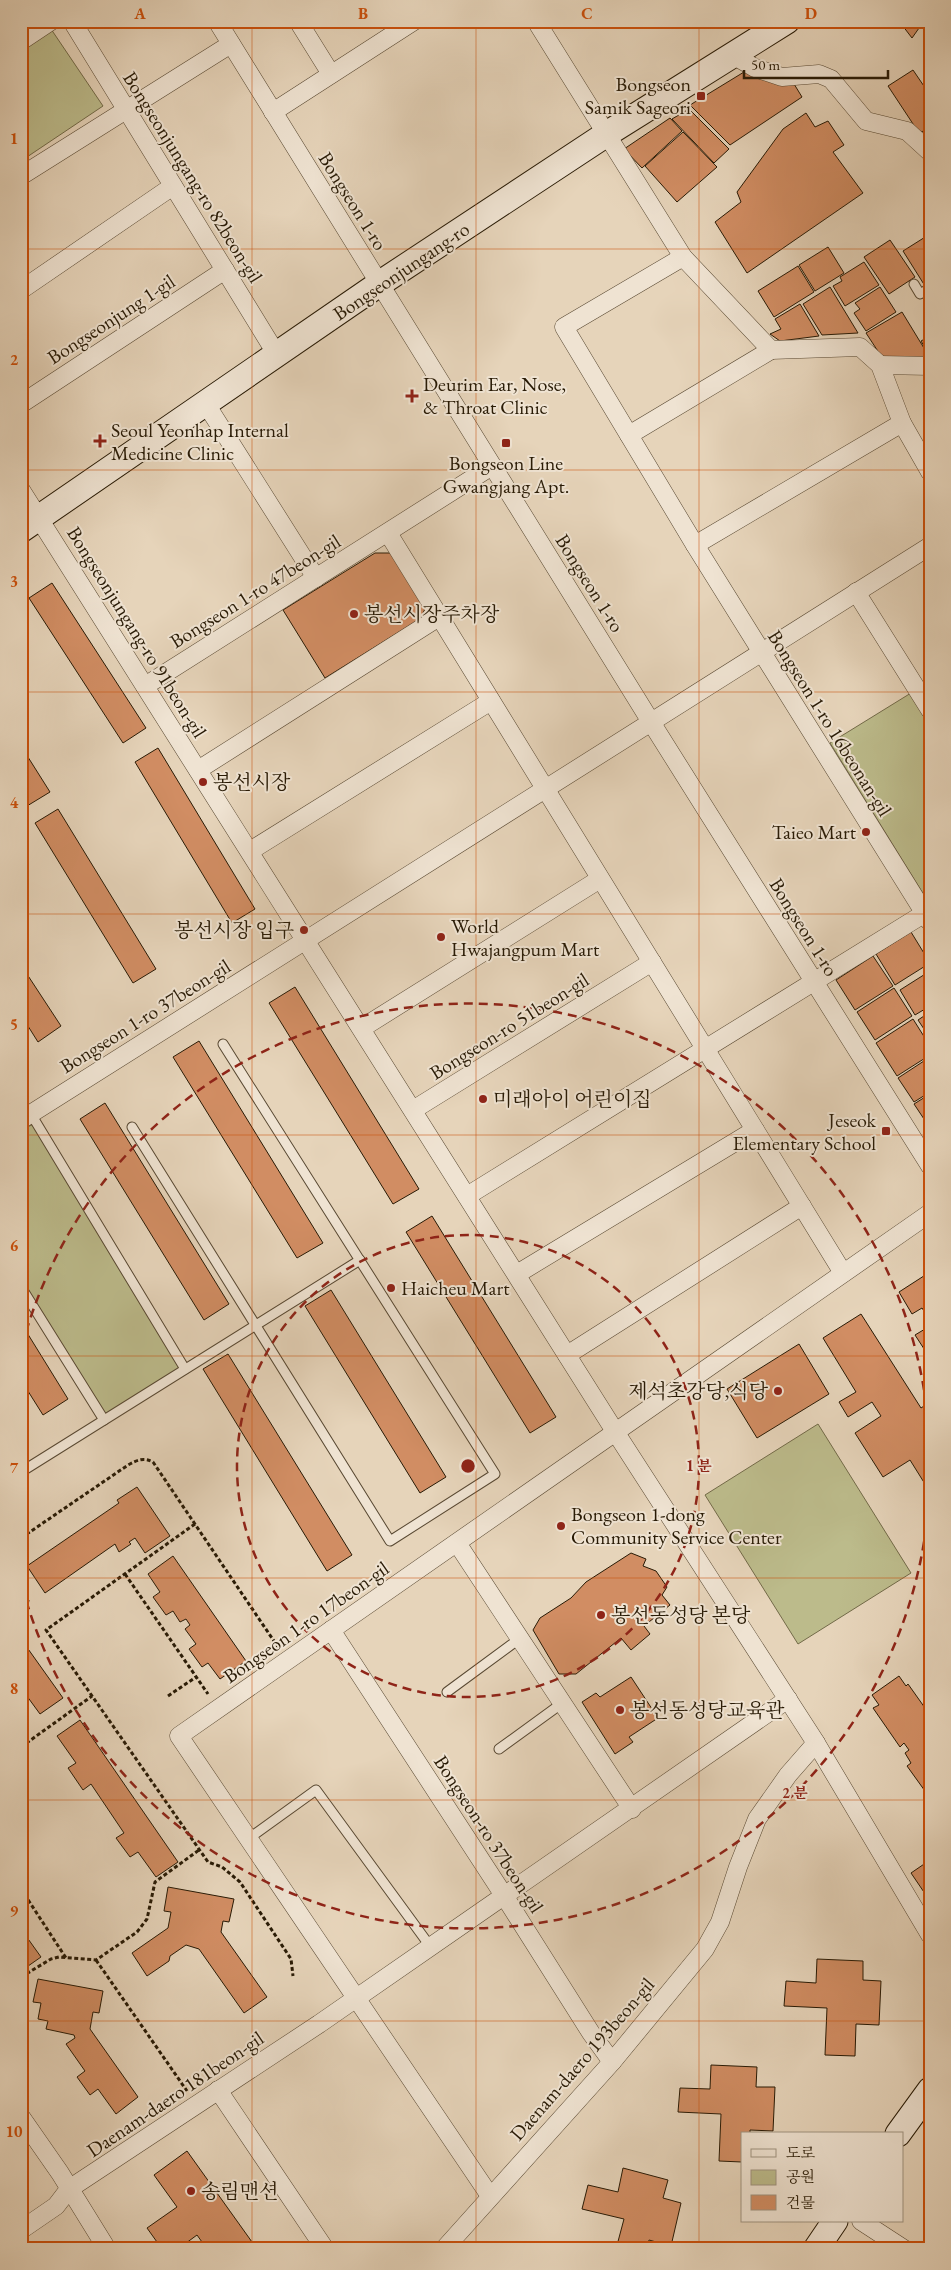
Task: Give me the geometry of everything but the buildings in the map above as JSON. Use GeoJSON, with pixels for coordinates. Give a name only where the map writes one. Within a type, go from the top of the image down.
{"type":"FeatureCollection","features":[{"type":"Feature","properties":{"kind":"street"},"geometry":{"type":"LineString","coordinates":[[21,41],[51,21]]}},
{"type":"Feature","properties":{"kind":"street","name":"Bongseonjungang-ro 82beon-gil"},"geometry":{"type":"LineString","coordinates":[[72,21],[277,355]]}},
{"type":"Feature","properties":{"kind":"street","name":"Bongseon 1-ro"},"geometry":{"type":"LineString","coordinates":[[217,21],[651,722],[930,1166]]}},
{"type":"Feature","properties":{"kind":"street"},"geometry":{"type":"LineString","coordinates":[[298,21],[331,74]]}},
{"type":"Feature","properties":{"kind":"street"},"geometry":{"type":"LineString","coordinates":[[273,112],[414,21]]}},
{"type":"Feature","properties":{"kind":"street"},"geometry":{"type":"LineString","coordinates":[[536,21],[682,257],[771,350]]}},
{"type":"Feature","properties":{"kind":"street","name":"Bongseonjungang-ro"},"geometry":{"type":"LineString","coordinates":[[30,524],[379,284],[786,21]]}},
{"type":"Feature","properties":{"kind":"street"},"geometry":{"type":"LineString","coordinates":[[21,176],[231,44]]}},
{"type":"Feature","properties":{"kind":"street"},"geometry":{"type":"LineString","coordinates":[[733,55],[754,68],[782,77],[819,74],[831,79],[866,121],[907,131],[930,152]]}},
{"type":"Feature","properties":{"kind":"street"},"geometry":{"type":"LineString","coordinates":[[24,283],[173,186]]}},
{"type":"Feature","properties":{"kind":"street","name":"Bongseon 1-ro 16beonan-gil"},"geometry":{"type":"LineString","coordinates":[[682,257],[564,327],[695,545],[928,915]]}},
{"type":"Feature","properties":{"kind":"street","name":"Bongseonjung 1-gil"},"geometry":{"type":"LineString","coordinates":[[21,404],[225,270]]}},
{"type":"Feature","properties":{"kind":"street"},"geometry":{"type":"LineString","coordinates":[[629,435],[771,350],[860,348],[880,365],[902,423],[930,472]]}},
{"type":"Feature","properties":{"kind":"street"},"geometry":{"type":"LineString","coordinates":[[880,365],[930,366]]}},
{"type":"Feature","properties":{"kind":"street"},"geometry":{"type":"LineString","coordinates":[[206,404],[316,578]]}},
{"type":"Feature","properties":{"kind":"street"},"geometry":{"type":"LineString","coordinates":[[695,545],[902,423]]}},
{"type":"Feature","properties":{"kind":"street","name":"Bongseon 1-ro 47beon-gil"},"geometry":{"type":"LineString","coordinates":[[145,686],[492,466]]}},
{"type":"Feature","properties":{"kind":"street","name":"Bongseonjungang-ro 91beon-gil"},"geometry":{"type":"LineString","coordinates":[[21,490],[30,524],[145,686],[306,940]]}},
{"type":"Feature","properties":{"kind":"street"},"geometry":{"type":"LineString","coordinates":[[388,533],[844,1273]]}},
{"type":"Feature","properties":{"kind":"street","name":"Bongseon 1-ro 37beon-gil"},"geometry":{"type":"LineString","coordinates":[[26,1117],[930,546]]}},
{"type":"Feature","properties":{"kind":"street"},"geometry":{"type":"LineString","coordinates":[[856,592],[930,710]]}},
{"type":"Feature","properties":{"kind":"street","name":"Bongseonjungang-ro 91beon-gil"},"geometry":{"type":"LineString","coordinates":[[198,770],[439,617]]}},
{"type":"Feature","properties":{"kind":"street"},"geometry":{"type":"LineString","coordinates":[[250,851],[491,701]]}},
{"type":"Feature","properties":{"kind":"street"},"geometry":{"type":"LineString","coordinates":[[362,1028],[600,879]]}},
{"type":"Feature","properties":{"kind":"street"},"geometry":{"type":"LineString","coordinates":[[467,1196],[814,981],[928,915]]}},
{"type":"Feature","properties":{"kind":"street"},"geometry":{"type":"LineString","coordinates":[[306,940],[616,1433],[816,1743],[930,1935]]}},
{"type":"Feature","properties":{"kind":"street","name":"Bongseon-ro 51beon-gil"},"geometry":{"type":"LineString","coordinates":[[414,1110],[652,962]]}},
{"type":"Feature","properties":{"kind":"street"},"geometry":{"type":"LineString","coordinates":[[517,1274],[759,1136]]}},
{"type":"Feature","properties":{"kind":"street"},"geometry":{"type":"LineString","coordinates":[[567,1354],[802,1206]]}},
{"type":"Feature","properties":{"kind":"street","name":"Bongseon 1-ro 17beon-gil"},"geometry":{"type":"LineString","coordinates":[[248,1840],[179,1736],[930,1213]]}},
{"type":"Feature","properties":{"kind":"street"},"geometry":{"type":"LineString","coordinates":[[456,1543],[632,1809]]}},
{"type":"Feature","properties":{"kind":"street","name":"Bongseon-ro 37beon-gil"},"geometry":{"type":"LineString","coordinates":[[331,1630],[505,1897],[591,2034],[612,2062]]}},
{"type":"Feature","properties":{"kind":"street","name":"Daenam-daero 181beon-gil"},"geometry":{"type":"LineString","coordinates":[[21,2230],[56,2206],[69,2190],[505,1897],[788,1699]]}},
{"type":"Feature","properties":{"kind":"street","name":"Daenam-daero 193beon-gil"},"geometry":{"type":"LineString","coordinates":[[444,2249],[612,2062],[705,1949],[720,1922],[738,1867],[757,1819],[788,1775],[816,1743]]}},
{"type":"Feature","properties":{"kind":"street"},"geometry":{"type":"LineString","coordinates":[[248,1840],[490,2196]]}},
{"type":"Feature","properties":{"kind":"street"},"geometry":{"type":"LineString","coordinates":[[218,2090],[325,2249]]}},
{"type":"Feature","properties":{"kind":"street"},"geometry":{"type":"LineString","coordinates":[[899,2132],[930,2090]]}},
{"type":"Feature","properties":{"kind":"street"},"geometry":{"type":"LineString","coordinates":[[21,2117],[107,2249]]}},
{"type":"Feature","properties":{"kind":"street"},"geometry":{"type":"LineString","coordinates":[[816,2249],[834,2222]]}},
{"type":"Feature","properties":{"kind":"street"},"geometry":{"type":"LineString","coordinates":[[863,2222],[904,2249]]}},
{"type":"Feature","properties":{"kind":"lane"},"geometry":{"type":"LineString","coordinates":[[914,284],[920,294],[930,288]]}},
{"type":"Feature","properties":{"kind":"lane"},"geometry":{"type":"LineString","coordinates":[[132,1127],[390,1541],[495,1474],[222,1044]]}},
{"type":"Feature","properties":{"kind":"lane"},"geometry":{"type":"LineString","coordinates":[[26,1117],[185,1369]]}},
{"type":"Feature","properties":{"kind":"lane"},"geometry":{"type":"LineString","coordinates":[[21,1472],[360,1260]]}},
{"type":"Feature","properties":{"kind":"lane"},"geometry":{"type":"LineString","coordinates":[[21,1287],[104,1420]]}},
{"type":"Feature","properties":{"kind":"lane"},"geometry":{"type":"LineString","coordinates":[[446,1692],[519,1639]]}},
{"type":"Feature","properties":{"kind":"lane"},"geometry":{"type":"LineString","coordinates":[[500,1749],[561,1704]]}},
{"type":"Feature","properties":{"kind":"lane"},"geometry":{"type":"LineString","coordinates":[[248,1840],[316,1790],[430,1946]]}},
{"type":"Feature","properties":{"kind":"path"},"geometry":{"type":"LineString","coordinates":[[21,1538],[128,1465],[142,1459],[154,1462],[287,1661]]}},
{"type":"Feature","properties":{"kind":"path"},"geometry":{"type":"LineString","coordinates":[[195,1524],[46,1630],[208,1862],[222,1867],[240,1882],[291,1959],[293,1976]]}},
{"type":"Feature","properties":{"kind":"path"},"geometry":{"type":"LineString","coordinates":[[125,1574],[218,1709]]}},
{"type":"Feature","properties":{"kind":"path"},"geometry":{"type":"LineString","coordinates":[[168,1696],[196,1677]]}},
{"type":"Feature","properties":{"kind":"path"},"geometry":{"type":"LineString","coordinates":[[21,1747],[92,1696]]}},
{"type":"Feature","properties":{"kind":"path"},"geometry":{"type":"LineString","coordinates":[[21,1977],[51,1959],[96,1960],[143,1926],[150,1909],[155,1882],[199,1850]]}},
{"type":"Feature","properties":{"kind":"path"},"geometry":{"type":"LineString","coordinates":[[21,1889],[67,1958]]}},
{"type":"Feature","properties":{"kind":"path"},"geometry":{"type":"LineString","coordinates":[[96,1960],[196,2104]]}},
{"type":"Feature","properties":{"kind":"green space"},"geometry":{"type":"Polygon","coordinates":[[[51,29],[103,106],[21,161],[21,49],[51,29]]]}},
{"type":"Feature","properties":{"kind":"green space"},"geometry":{"type":"Polygon","coordinates":[[[911,693],[930,723],[930,897],[924,895],[830,743],[911,693]]]}},
{"type":"Feature","properties":{"kind":"green space"},"geometry":{"type":"Polygon","coordinates":[[[36,1123],[185,1369],[104,1420],[21,1287],[21,1130],[36,1123]]]}},
{"type":"Feature","properties":{"kind":"green space"},"geometry":{"type":"Polygon","coordinates":[[[818,1424],[911,1573],[798,1644],[705,1495],[818,1424]]]}},
{"type":"Feature","properties":{"kind":"place","name":"Bongseon Samik Sageori"},"geometry":{"type":"Point","coordinates":[701,96]}},
{"type":"Feature","properties":{"kind":"place","name":"Deurim Ear, Nose, & Throat Clinic"},"geometry":{"type":"Point","coordinates":[412,396]}},
{"type":"Feature","properties":{"kind":"place","name":"Seoul Yeonhap Internal Medicine Clinic"},"geometry":{"type":"Point","coordinates":[100,441]}},
{"type":"Feature","properties":{"kind":"place","name":"Bongseon Line Gwangjang Apt."},"geometry":{"type":"Point","coordinates":[506,443]}},
{"type":"Feature","properties":{"kind":"place","name":"봉선시장주차장"},"geometry":{"type":"Point","coordinates":[354,614]}},
{"type":"Feature","properties":{"kind":"place","name":"봉선시장"},"geometry":{"type":"Point","coordinates":[203,782]}},
{"type":"Feature","properties":{"kind":"place","name":"Taieo Mart"},"geometry":{"type":"Point","coordinates":[866,832]}},
{"type":"Feature","properties":{"kind":"place","name":"봉선시장 입구"},"geometry":{"type":"Point","coordinates":[304,930]}},
{"type":"Feature","properties":{"kind":"place","name":"World Hwajangpum Mart"},"geometry":{"type":"Point","coordinates":[441,937]}},
{"type":"Feature","properties":{"kind":"place","name":"미래아이 어린이집"},"geometry":{"type":"Point","coordinates":[483,1099]}},
{"type":"Feature","properties":{"kind":"place","name":"Jeseok Elementary School"},"geometry":{"type":"Point","coordinates":[886,1131]}},
{"type":"Feature","properties":{"kind":"place","name":"Haicheu Mart"},"geometry":{"type":"Point","coordinates":[391,1288]}},
{"type":"Feature","properties":{"kind":"place","name":"제석초강당,식당"},"geometry":{"type":"Point","coordinates":[778,1391]}},
{"type":"Feature","properties":{"kind":"place","name":"Bongseon 1-dong Community Service Center"},"geometry":{"type":"Point","coordinates":[561,1526]}},
{"type":"Feature","properties":{"kind":"place","name":"봉선동성당 본당"},"geometry":{"type":"Point","coordinates":[601,1615]}},
{"type":"Feature","properties":{"kind":"place","name":"봉선동성당교육관"},"geometry":{"type":"Point","coordinates":[620,1710]}},
{"type":"Feature","properties":{"kind":"place","name":"송림맨션"},"geometry":{"type":"Point","coordinates":[191,2191]}}]}
